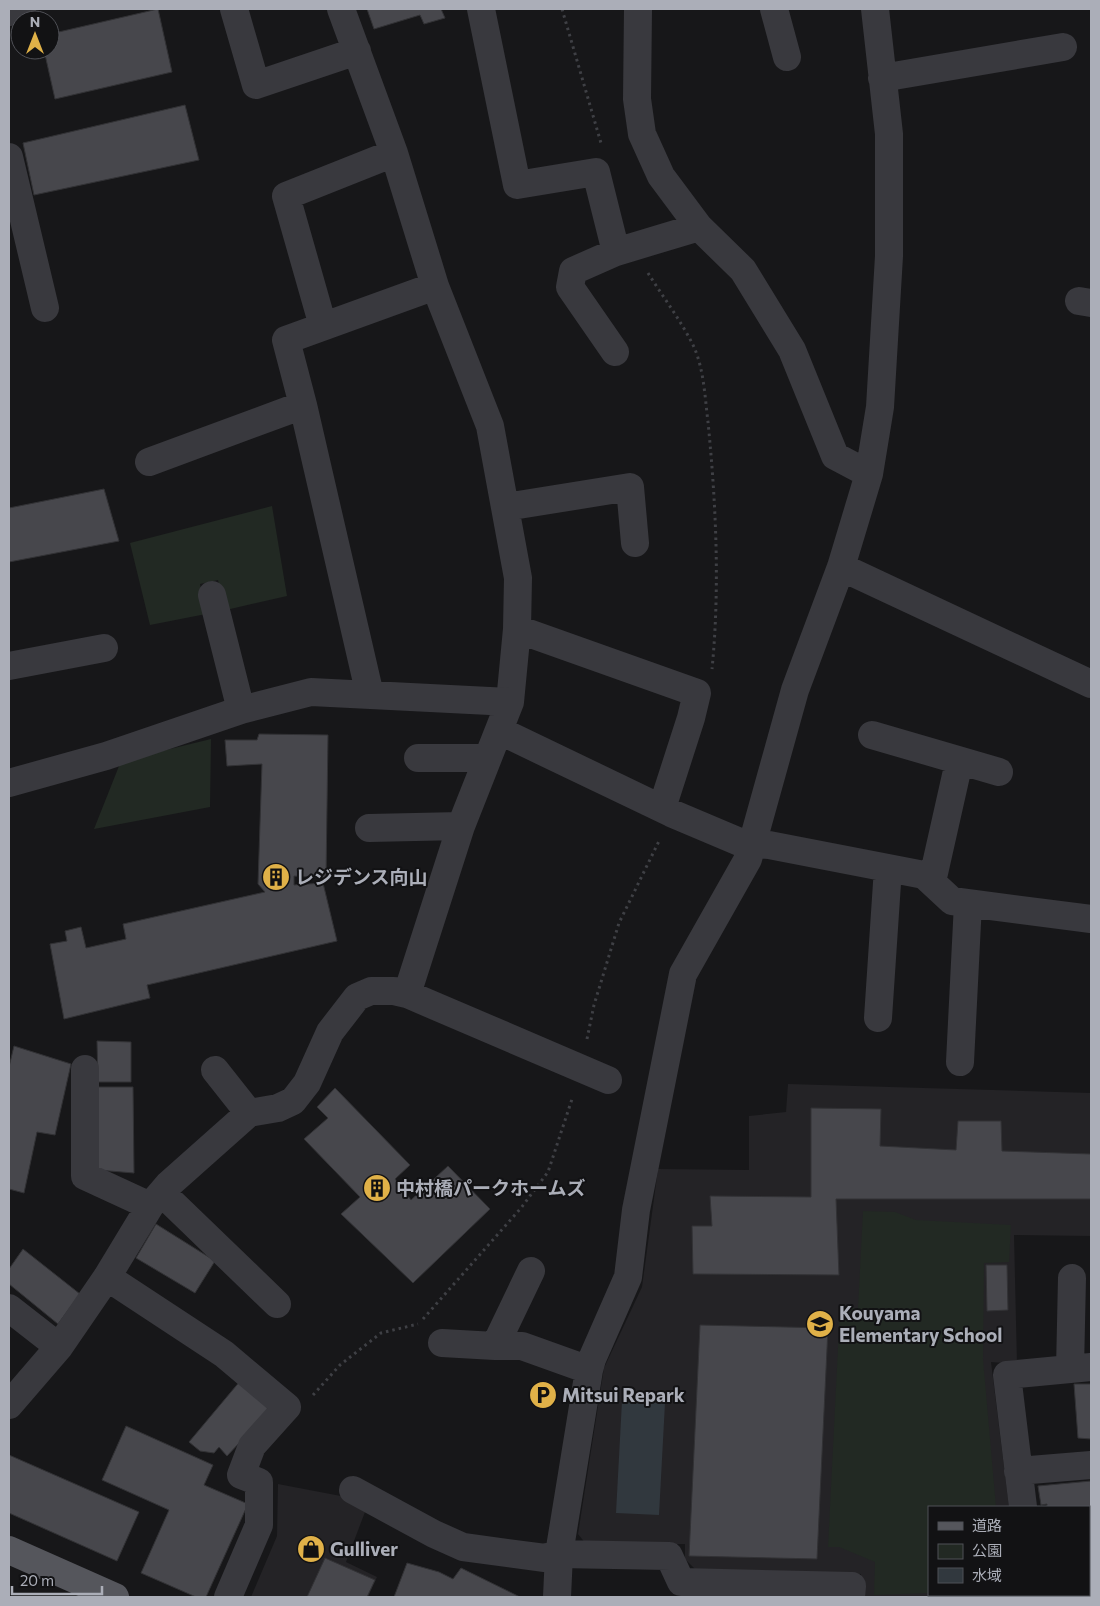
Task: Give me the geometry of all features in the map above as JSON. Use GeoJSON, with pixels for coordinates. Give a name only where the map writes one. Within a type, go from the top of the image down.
{"type":"FeatureCollection","features":[{"type":"Feature","properties":{"kind":"main road"},"geometry":{"type":"LineString","coordinates":[[9,1550],[116,1597]]}},
{"type":"Feature","properties":{"kind":"street"},"geometry":{"type":"LineString","coordinates":[[9,12],[22,9]]}},
{"type":"Feature","properties":{"kind":"street"},"geometry":{"type":"LineString","coordinates":[[234,9],[256,85],[357,51]]}},
{"type":"Feature","properties":{"kind":"street"},"geometry":{"type":"LineString","coordinates":[[341,9],[394,153],[435,286],[490,426],[518,578],[517,629],[510,702],[462,826],[407,994]]}},
{"type":"Feature","properties":{"kind":"street"},"geometry":{"type":"LineString","coordinates":[[482,9],[517,185],[596,172],[624,250]]}},
{"type":"Feature","properties":{"kind":"street"},"geometry":{"type":"LineString","coordinates":[[638,9],[637,99],[642,134],[661,176],[699,227],[743,270],[792,350],[835,456],[869,474]]}},
{"type":"Feature","properties":{"kind":"street"},"geometry":{"type":"LineString","coordinates":[[774,9],[787,57]]}},
{"type":"Feature","properties":{"kind":"street"},"geometry":{"type":"LineString","coordinates":[[557,1597],[559,1554],[589,1370],[592,1358],[628,1277],[636,1210],[683,974],[748,859],[795,690],[841,567],[869,474],[880,407],[889,256],[888,134],[875,9]]}},
{"type":"Feature","properties":{"kind":"street"},"geometry":{"type":"LineString","coordinates":[[882,78],[1063,47]]}},
{"type":"Feature","properties":{"kind":"street"},"geometry":{"type":"LineString","coordinates":[[323,326],[286,196],[394,153]]}},
{"type":"Feature","properties":{"kind":"street"},"geometry":{"type":"LineString","coordinates":[[9,157],[45,308]]}},
{"type":"Feature","properties":{"kind":"street"},"geometry":{"type":"LineString","coordinates":[[615,352],[570,287],[573,271],[624,250],[699,227]]}},
{"type":"Feature","properties":{"kind":"street"},"geometry":{"type":"LineString","coordinates":[[370,695],[303,405],[286,340],[435,286]]}},
{"type":"Feature","properties":{"kind":"street"},"geometry":{"type":"LineString","coordinates":[[149,462],[303,405]]}},
{"type":"Feature","properties":{"kind":"street"},"geometry":{"type":"LineString","coordinates":[[506,507],[630,487],[635,543]]}},
{"type":"Feature","properties":{"kind":"street"},"geometry":{"type":"LineString","coordinates":[[841,567],[1091,684]]}},
{"type":"Feature","properties":{"kind":"street"},"geometry":{"type":"LineString","coordinates":[[212,595],[241,710]]}},
{"type":"Feature","properties":{"kind":"street"},"geometry":{"type":"LineString","coordinates":[[517,629],[697,693],[666,811]]}},
{"type":"Feature","properties":{"kind":"street"},"geometry":{"type":"LineString","coordinates":[[9,666],[104,648]]}},
{"type":"Feature","properties":{"kind":"street"},"geometry":{"type":"LineString","coordinates":[[9,783],[106,756],[241,710],[311,692],[510,702]]}},
{"type":"Feature","properties":{"kind":"street"},"geometry":{"type":"LineString","coordinates":[[500,731],[666,811],[742,843],[769,845],[924,875],[952,900],[1091,919]]}},
{"type":"Feature","properties":{"kind":"street"},"geometry":{"type":"LineString","coordinates":[[872,735],[959,762],[999,772]]}},
{"type":"Feature","properties":{"kind":"street"},"geometry":{"type":"LineString","coordinates":[[418,758],[487,758]]}},
{"type":"Feature","properties":{"kind":"street"},"geometry":{"type":"LineString","coordinates":[[932,882],[959,762]]}},
{"type":"Feature","properties":{"kind":"street"},"geometry":{"type":"LineString","coordinates":[[369,828],[462,826]]}},
{"type":"Feature","properties":{"kind":"street"},"geometry":{"type":"LineString","coordinates":[[878,1018],[888,868]]}},
{"type":"Feature","properties":{"kind":"street"},"geometry":{"type":"LineString","coordinates":[[960,1062],[968,903]]}},
{"type":"Feature","properties":{"kind":"street"},"geometry":{"type":"LineString","coordinates":[[9,1405],[59,1346],[107,1277],[156,1199],[249,1113],[278,1108],[294,1101],[306,1083],[330,1032],[356,997],[371,991],[394,991],[407,994],[608,1080]]}},
{"type":"Feature","properties":{"kind":"street"},"geometry":{"type":"LineString","coordinates":[[85,1069],[85,1176],[156,1199],[277,1304]]}},
{"type":"Feature","properties":{"kind":"street"},"geometry":{"type":"LineString","coordinates":[[215,1070],[249,1113]]}},
{"type":"Feature","properties":{"kind":"street"},"geometry":{"type":"LineString","coordinates":[[495,1346],[531,1271]]}},
{"type":"Feature","properties":{"kind":"street"},"geometry":{"type":"LineString","coordinates":[[107,1277],[224,1354],[287,1407],[252,1446],[241,1475],[258,1482],[259,1525],[228,1597]]}},
{"type":"Feature","properties":{"kind":"street"},"geometry":{"type":"LineString","coordinates":[[1023,1506],[1007,1376],[1080,1368],[1072,1278]]}},
{"type":"Feature","properties":{"kind":"street"},"geometry":{"type":"LineString","coordinates":[[9,1308],[59,1346]]}},
{"type":"Feature","properties":{"kind":"street"},"geometry":{"type":"LineString","coordinates":[[442,1342],[522,1346],[589,1370]]}},
{"type":"Feature","properties":{"kind":"street"},"geometry":{"type":"LineString","coordinates":[[1018,1471],[1091,1465]]}},
{"type":"Feature","properties":{"kind":"street"},"geometry":{"type":"LineString","coordinates":[[353,1490],[434,1534],[463,1547],[545,1558],[559,1554],[668,1556],[681,1582],[852,1586],[851,1597]]}},
{"type":"Feature","properties":{"kind":"path"},"geometry":{"type":"LineString","coordinates":[[562,9],[604,151]]}},
{"type":"Feature","properties":{"kind":"path"},"geometry":{"type":"LineString","coordinates":[[624,250],[694,348],[704,383],[712,466],[714,521],[715,598],[712,678]]}},
{"type":"Feature","properties":{"kind":"path"},"geometry":{"type":"LineString","coordinates":[[308,1400],[340,1365],[381,1332],[418,1325],[521,1208],[548,1172],[582,1069],[594,1005],[619,923],[666,811]]}},
{"type":"Feature","properties":{"kind":"shaded area","name":"Kouyama Elementary School"},"geometry":{"type":"Polygon","coordinates":[[[788,1084],[1091,1093],[1091,1236],[1014,1235],[1017,1364],[991,1362],[1009,1506],[928,1506],[928,1596],[1058,1597],[860,1597],[861,1574],[697,1571],[685,1559],[685,1544],[586,1544],[578,1534],[604,1368],[642,1287],[658,1169],[749,1170],[749,1116],[786,1112],[788,1084]]]}},
{"type":"Feature","properties":{"kind":"shaded area","name":"Gulliver"},"geometry":{"type":"Polygon","coordinates":[[[278,1484],[346,1497],[365,1512],[346,1562],[377,1577],[368,1597],[251,1597],[277,1536],[278,1484]]]}},
{"type":"Feature","properties":{"kind":"green space"},"geometry":{"type":"Polygon","coordinates":[[[272,506],[287,596],[226,610],[218,580],[200,584],[206,614],[150,625],[130,543],[272,506]]]}},
{"type":"Feature","properties":{"kind":"green space"},"geometry":{"type":"Polygon","coordinates":[[[211,739],[210,807],[94,829],[121,761],[211,739]]]}},
{"type":"Feature","properties":{"kind":"green space"},"geometry":{"type":"Polygon","coordinates":[[[863,1211],[895,1212],[916,1220],[1011,1225],[1009,1262],[984,1263],[983,1359],[996,1506],[928,1506],[928,1593],[874,1595],[875,1562],[839,1547],[828,1547],[840,1308],[858,1308],[863,1211]]]}},
{"type":"Feature","properties":{"kind":"water"},"geometry":{"type":"Polygon","coordinates":[[[622,1401],[665,1403],[659,1515],[616,1513],[622,1401]]]}},
{"type":"Feature","properties":{"kind":"building"},"geometry":{"type":"Polygon","coordinates":[[[158,9],[172,72],[55,99],[46,60],[60,60],[60,32],[158,9]]]}},
{"type":"Feature","properties":{"kind":"building"},"geometry":{"type":"Polygon","coordinates":[[[367,9],[441,9],[445,18],[424,24],[420,15],[374,29],[367,9]]]}},
{"type":"Feature","properties":{"kind":"building"},"geometry":{"type":"Polygon","coordinates":[[[185,105],[199,160],[34,195],[23,143],[185,105]]]}},
{"type":"Feature","properties":{"kind":"building"},"geometry":{"type":"Polygon","coordinates":[[[104,489],[119,541],[9,562],[9,508],[104,489]]]}},
{"type":"Feature","properties":{"kind":"building","name":"レジデンス向山"},"geometry":{"type":"Polygon","coordinates":[[[259,734],[328,735],[326,878],[294,876],[294,885],[323,883],[337,941],[147,985],[150,998],[64,1019],[50,944],[67,941],[65,931],[81,927],[86,948],[126,939],[123,924],[265,892],[258,884],[262,764],[227,766],[225,740],[257,740],[259,734]]]}},
{"type":"Feature","properties":{"kind":"building"},"geometry":{"type":"Polygon","coordinates":[[[97,1041],[131,1042],[131,1082],[98,1082],[97,1041]]]}},
{"type":"Feature","properties":{"kind":"building"},"geometry":{"type":"Polygon","coordinates":[[[14,1046],[71,1064],[55,1135],[37,1132],[24,1193],[9,1189],[9,1067],[14,1046]]]}},
{"type":"Feature","properties":{"kind":"building"},"geometry":{"type":"Polygon","coordinates":[[[98,1087],[133,1087],[134,1173],[98,1170],[98,1087]]]}},
{"type":"Feature","properties":{"kind":"building","name":"中村橋パークホームズ"},"geometry":{"type":"Polygon","coordinates":[[[335,1088],[410,1165],[395,1179],[411,1200],[448,1166],[490,1209],[413,1283],[341,1214],[360,1197],[304,1139],[328,1118],[317,1107],[335,1088]]]}},
{"type":"Feature","properties":{"kind":"building"},"geometry":{"type":"Polygon","coordinates":[[[811,1108],[881,1109],[880,1146],[956,1150],[958,1121],[1001,1121],[1002,1151],[1091,1154],[1091,1199],[836,1199],[839,1275],[693,1274],[692,1226],[712,1226],[710,1196],[811,1197],[811,1108]]]}},
{"type":"Feature","properties":{"kind":"building"},"geometry":{"type":"Polygon","coordinates":[[[156,1224],[215,1261],[195,1293],[136,1258],[156,1224]]]}},
{"type":"Feature","properties":{"kind":"building"},"geometry":{"type":"Polygon","coordinates":[[[23,1249],[80,1294],[58,1324],[9,1284],[9,1269],[23,1249]]]}},
{"type":"Feature","properties":{"kind":"building"},"geometry":{"type":"Polygon","coordinates":[[[986,1265],[1007,1265],[1008,1310],[987,1311],[986,1265]]]}},
{"type":"Feature","properties":{"kind":"building"},"geometry":{"type":"Polygon","coordinates":[[[700,1325],[828,1328],[817,1559],[689,1556],[700,1325]]]}},
{"type":"Feature","properties":{"kind":"building"},"geometry":{"type":"Polygon","coordinates":[[[241,1380],[266,1401],[268,1412],[227,1456],[219,1447],[214,1453],[200,1451],[189,1442],[241,1380]]]}},
{"type":"Feature","properties":{"kind":"building"},"geometry":{"type":"Polygon","coordinates":[[[1074,1384],[1091,1384],[1091,1439],[1078,1438],[1074,1384]]]}},
{"type":"Feature","properties":{"kind":"building"},"geometry":{"type":"Polygon","coordinates":[[[126,1426],[213,1465],[204,1485],[248,1504],[206,1597],[196,1597],[141,1573],[169,1510],[102,1480],[126,1426]]]}},
{"type":"Feature","properties":{"kind":"building"},"geometry":{"type":"Polygon","coordinates":[[[9,1455],[139,1512],[117,1561],[9,1513],[9,1455]]]}},
{"type":"Feature","properties":{"kind":"building"},"geometry":{"type":"Polygon","coordinates":[[[1091,1481],[1091,1512],[1090,1506],[1041,1505],[1038,1486],[1091,1481]]]}},
{"type":"Feature","properties":{"kind":"building"},"geometry":{"type":"Polygon","coordinates":[[[325,1558],[375,1580],[367,1597],[307,1597],[325,1558]]]}},
{"type":"Feature","properties":{"kind":"building"},"geometry":{"type":"Polygon","coordinates":[[[407,1563],[439,1572],[453,1579],[461,1568],[520,1597],[394,1597],[407,1563]]]}},
{"type":"Feature","properties":{"kind":"building"},"geometry":{"type":"Polygon","coordinates":[[[976,1596],[1051,1596],[1051,1597],[976,1596]]]}},
{"type":"Feature","properties":{"kind":"place","name":"レジデンス向山"},"geometry":{"type":"Point","coordinates":[276,877]}},
{"type":"Feature","properties":{"kind":"place","name":"中村橋パークホームズ"},"geometry":{"type":"Point","coordinates":[377,1188]}},
{"type":"Feature","properties":{"kind":"place","name":"Kouyama Elementary School"},"geometry":{"type":"Point","coordinates":[820,1324]}},
{"type":"Feature","properties":{"kind":"place","name":"Mitsui Repark"},"geometry":{"type":"Point","coordinates":[543,1395]}},
{"type":"Feature","properties":{"kind":"place","name":"Gulliver"},"geometry":{"type":"Point","coordinates":[311,1549]}}]}
